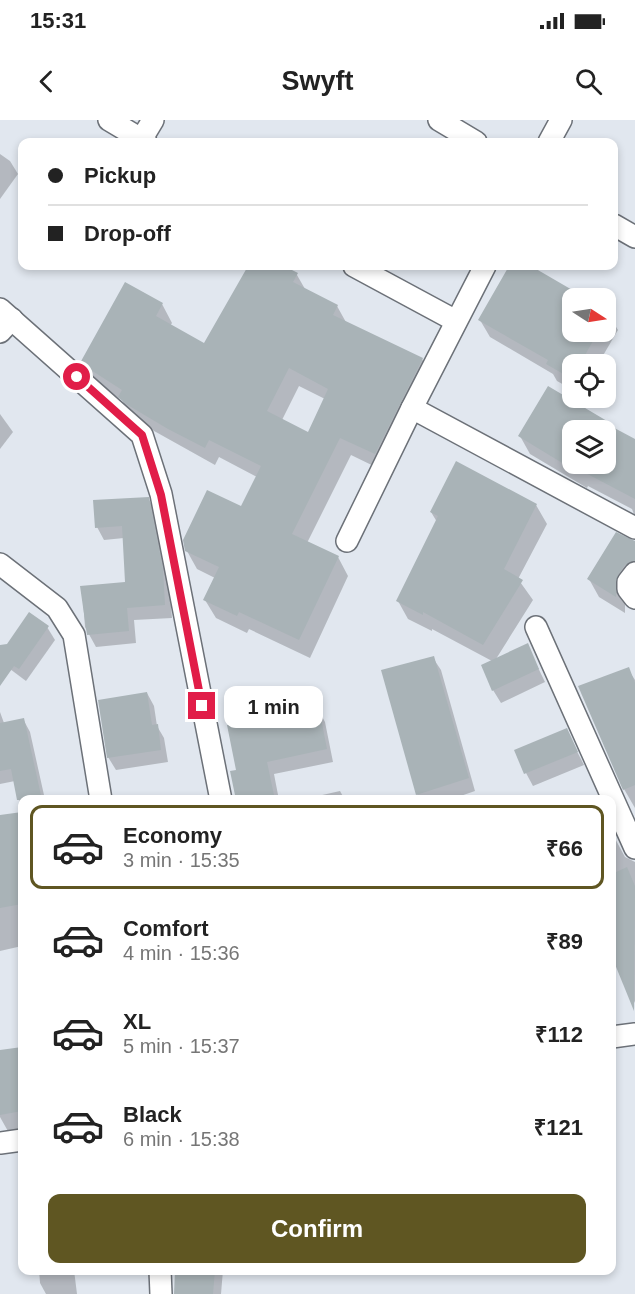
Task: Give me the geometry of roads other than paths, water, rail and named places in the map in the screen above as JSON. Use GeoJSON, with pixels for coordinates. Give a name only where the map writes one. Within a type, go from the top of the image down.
{"type":"FeatureCollection","features":[{"type":"Feature","properties":{"kind":"street"},"geometry":{"type":"LineString","coordinates":[[109,120],[139,138]]}},
{"type":"Feature","properties":{"kind":"street"},"geometry":{"type":"LineString","coordinates":[[145,138],[153,120]]}},
{"type":"Feature","properties":{"kind":"street"},"geometry":{"type":"LineString","coordinates":[[439,120],[469,138]]}},
{"type":"Feature","properties":{"kind":"street"},"geometry":{"type":"LineString","coordinates":[[551,138],[561,120]]}},
{"type":"Feature","properties":{"kind":"street"},"geometry":{"type":"LineString","coordinates":[[618,227],[635,237]]}},
{"type":"Feature","properties":{"kind":"street"},"geometry":{"type":"LineString","coordinates":[[361,270],[456,321]]}},
{"type":"Feature","properties":{"kind":"street"},"geometry":{"type":"LineString","coordinates":[[347,541],[483,270]]}},
{"type":"Feature","properties":{"kind":"street"},"geometry":{"type":"LineString","coordinates":[[4,320],[142,435],[161,495],[219,795]]}},
{"type":"Feature","properties":{"kind":"street"},"geometry":{"type":"LineString","coordinates":[[412,408],[635,528]]}},
{"type":"Feature","properties":{"kind":"street"},"geometry":{"type":"LineString","coordinates":[[0,564],[57,608],[74,635],[100,795]]}},
{"type":"Feature","properties":{"kind":"street"},"geometry":{"type":"LineString","coordinates":[[635,573],[628,582],[628,589],[635,598]]}},
{"type":"Feature","properties":{"kind":"street"},"geometry":{"type":"LineString","coordinates":[[536,627],[611,795]]}},
{"type":"Feature","properties":{"kind":"street"},"geometry":{"type":"LineString","coordinates":[[616,806],[635,848]]}},
{"type":"Feature","properties":{"kind":"street"},"geometry":{"type":"LineString","coordinates":[[616,1036],[635,1034]]}},
{"type":"Feature","properties":{"kind":"street"},"geometry":{"type":"LineString","coordinates":[[0,1143],[18,1141]]}},
{"type":"Feature","properties":{"kind":"street"},"geometry":{"type":"LineString","coordinates":[[160,1275],[161,1294]]}}]}
